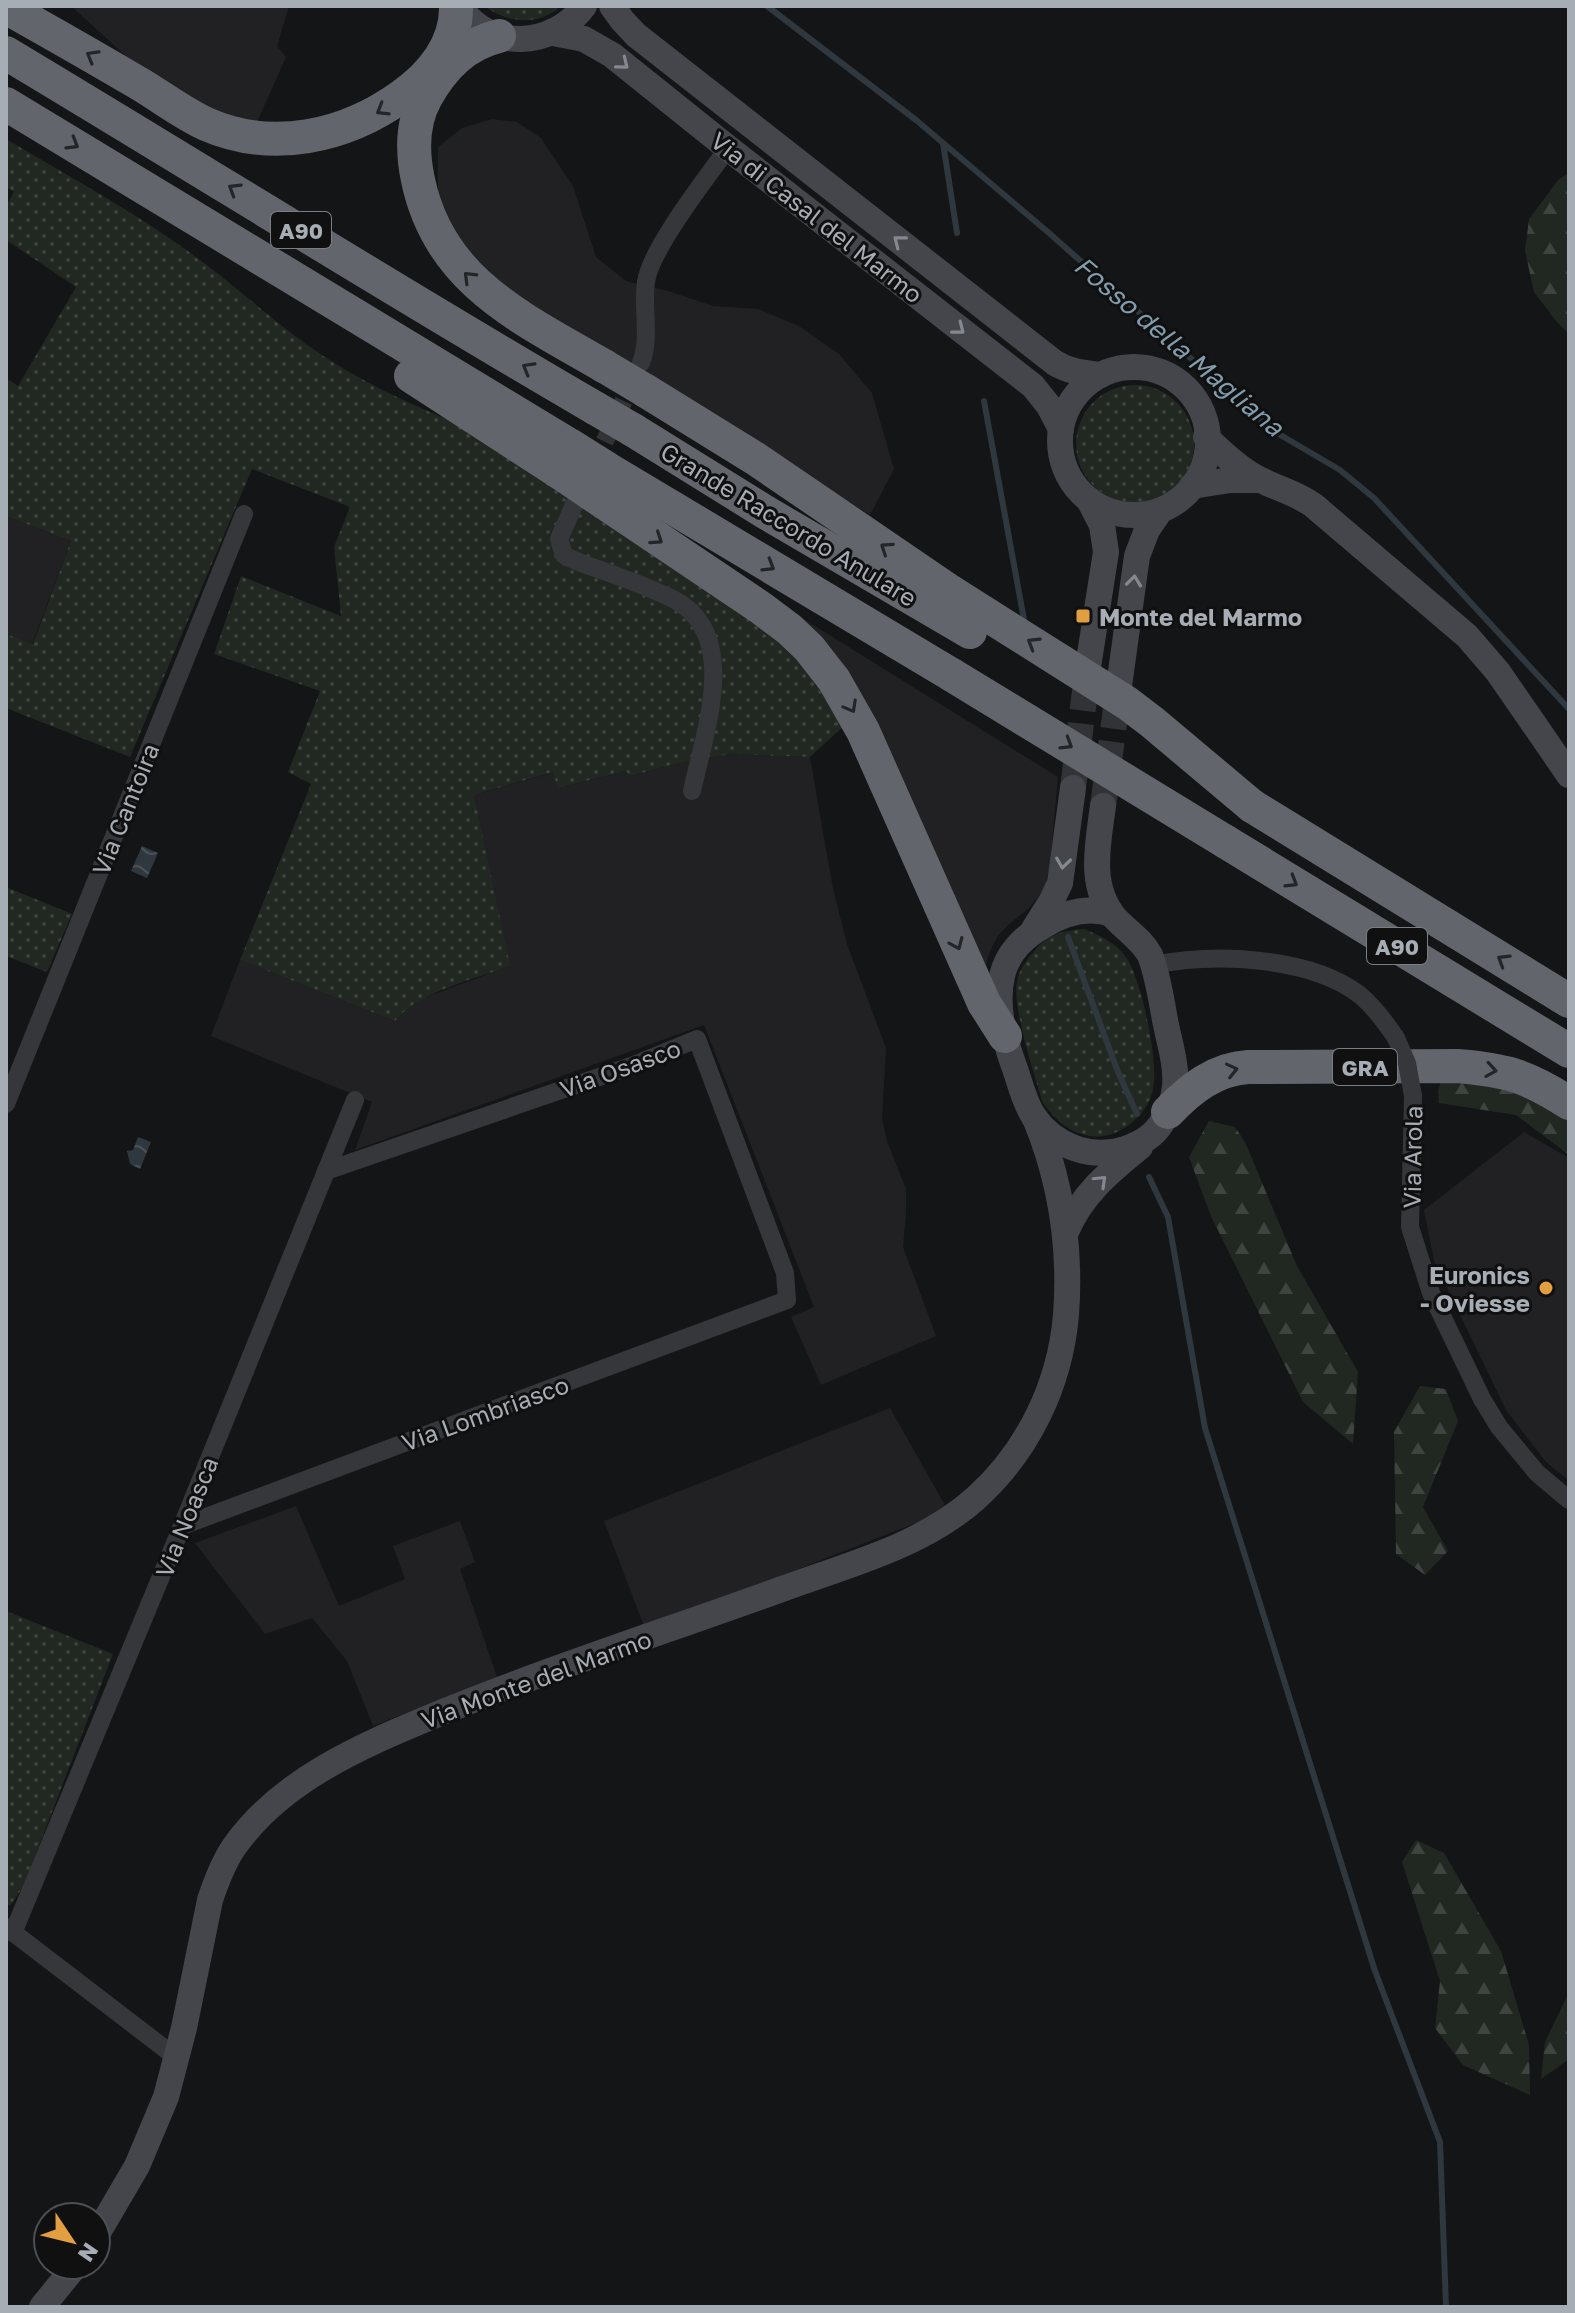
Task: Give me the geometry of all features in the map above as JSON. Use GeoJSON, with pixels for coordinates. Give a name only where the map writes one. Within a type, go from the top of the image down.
{"type":"FeatureCollection","features":[{"type":"Feature","properties":{"kind":"highway"},"geometry":{"type":"LineString","coordinates":[[6,7],[208,124],[242,134],[288,138],[322,135],[348,126],[407,93],[433,67],[446,48],[455,25],[457,6]]}},
{"type":"Feature","properties":{"kind":"highway"},"geometry":{"type":"LineString","coordinates":[[499,36],[454,58],[424,100],[417,122],[414,158],[423,203],[434,229],[454,260],[489,295],[604,366],[644,377],[756,459],[951,592],[1127,703],[1252,806]]}},
{"type":"Feature","properties":{"kind":"highway","name":"Grande Raccordo Anulare"},"geometry":{"type":"LineString","coordinates":[[6,53],[480,341],[970,632],[1569,1001]]}},
{"type":"Feature","properties":{"kind":"highway","name":"Grande Raccordo Anulare"},"geometry":{"type":"LineString","coordinates":[[6,104],[208,227],[565,459],[591,489],[952,675],[1569,1051]]}},
{"type":"Feature","properties":{"kind":"highway"},"geometry":{"type":"LineString","coordinates":[[591,489],[761,608],[799,638],[826,669],[863,731],[977,989],[1005,1036]]}},
{"type":"Feature","properties":{"kind":"highway","name":"GRA"},"geometry":{"type":"LineString","coordinates":[[1158,1125],[1184,1095],[1211,1077],[1228,1069],[1248,1067],[1478,1068],[1520,1076],[1569,1103]]}},
{"type":"Feature","properties":{"kind":"main road"},"geometry":{"type":"LineString","coordinates":[[457,6],[474,23],[499,36],[517,40],[535,39],[553,33],[573,19],[584,6]]}},
{"type":"Feature","properties":{"kind":"main road","name":"Via di Casal del Marmo"},"geometry":{"type":"LineString","coordinates":[[612,6],[636,35],[1055,363],[1078,373],[1101,375]]}},
{"type":"Feature","properties":{"kind":"main road","name":"Via di Casal del Marmo"},"geometry":{"type":"LineString","coordinates":[[553,33],[576,36],[601,47],[1033,386],[1049,406],[1061,429]]}},
{"type":"Feature","properties":{"kind":"main road"},"geometry":{"type":"LineString","coordinates":[[1128,367],[1154,370],[1177,381],[1195,400],[1205,424],[1206,453],[1192,486],[1170,507],[1148,514],[1123,514],[1100,507],[1071,481],[1061,456],[1061,429],[1076,397],[1101,375],[1128,367]]}},
{"type":"Feature","properties":{"kind":"main road"},"geometry":{"type":"LineString","coordinates":[[1206,437],[1260,480],[1287,489],[1313,505],[1467,636],[1498,672],[1569,775]]}},
{"type":"Feature","properties":{"kind":"main road"},"geometry":{"type":"LineString","coordinates":[[1192,486],[1230,480],[1260,480]]}},
{"type":"Feature","properties":{"kind":"main road"},"geometry":{"type":"LineString","coordinates":[[1088,667],[1106,552],[1102,525],[1089,500]]}},
{"type":"Feature","properties":{"kind":"main road"},"geometry":{"type":"LineString","coordinates":[[1119,686],[1137,556],[1147,530],[1160,511]]}},
{"type":"Feature","properties":{"kind":"main road"},"geometry":{"type":"LineString","coordinates":[[1073,788],[1060,883],[1032,932],[1013,951],[1002,975],[999,1006],[1005,1036],[1026,1101],[1035,1118],[1061,1142],[1088,1152],[1121,1150],[1158,1125]]}},
{"type":"Feature","properties":{"kind":"main road"},"geometry":{"type":"LineString","coordinates":[[1065,1234],[1079,1204],[1158,1125],[1175,1086],[1154,965],[1147,948],[1112,914],[1103,899],[1097,874],[1103,806]]}},
{"type":"Feature","properties":{"kind":"main road"},"geometry":{"type":"LineString","coordinates":[[1032,932],[1071,913],[1095,911],[1112,914]]}},
{"type":"Feature","properties":{"kind":"main road","name":"Via Monte del Marmo"},"geometry":{"type":"LineString","coordinates":[[112,2210],[158,2121],[177,2058],[210,1900],[222,1870],[250,1828],[277,1802],[327,1766],[379,1739],[486,1694],[873,1555],[931,1530],[975,1499],[1021,1446],[1038,1417],[1053,1381],[1065,1323],[1068,1278],[1065,1234],[1055,1174],[1035,1118]]}},
{"type":"Feature","properties":{"kind":"main road"},"geometry":{"type":"LineString","coordinates":[[42,2307],[63,2281]]}},
{"type":"Feature","properties":{"kind":"street"},"geometry":{"type":"LineString","coordinates":[[644,377],[645,293],[649,271],[728,148]]}},
{"type":"Feature","properties":{"kind":"street"},"geometry":{"type":"LineString","coordinates":[[591,489],[559,539],[564,555],[673,599],[696,617],[707,634],[712,654],[713,683],[692,791]]}},
{"type":"Feature","properties":{"kind":"street","name":"Via Cantoira"},"geometry":{"type":"LineString","coordinates":[[6,1104],[244,514]]}},
{"type":"Feature","properties":{"kind":"street","name":"Via Arola"},"geometry":{"type":"LineString","coordinates":[[1154,965],[1185,961],[1272,962],[1332,979],[1360,996],[1379,1014],[1396,1038],[1407,1063],[1413,1096],[1410,1227],[1431,1293],[1482,1399],[1499,1427],[1537,1473],[1569,1500]]}},
{"type":"Feature","properties":{"kind":"street","name":"Via Osasco"},"geometry":{"type":"LineString","coordinates":[[326,1171],[631,1066],[697,1039],[785,1273],[787,1300]]}},
{"type":"Feature","properties":{"kind":"street","name":"Via Noasca"},"geometry":{"type":"LineString","coordinates":[[10,1930],[182,1526],[355,1100]]}},
{"type":"Feature","properties":{"kind":"street","name":"Via Lombriasco"},"geometry":{"type":"LineString","coordinates":[[182,1526],[787,1300]]}},
{"type":"Feature","properties":{"kind":"street"},"geometry":{"type":"LineString","coordinates":[[10,1930],[177,2058]]}},
{"type":"Feature","properties":{"kind":"shaded area"},"geometry":{"type":"Polygon","coordinates":[[[71,6],[289,6],[277,46],[286,57],[257,122],[217,114],[129,59],[71,6]]]}},
{"type":"Feature","properties":{"kind":"shaded area"},"geometry":{"type":"Polygon","coordinates":[[[492,119],[517,122],[541,138],[573,186],[596,257],[626,281],[713,306],[758,309],[799,326],[839,354],[872,393],[894,469],[870,515],[505,288],[462,245],[438,203],[438,147],[462,128],[492,119]]]}},
{"type":"Feature","properties":{"kind":"shaded area"},"geometry":{"type":"Polygon","coordinates":[[[6,516],[71,541],[32,644],[6,634],[6,516]]]}},
{"type":"Feature","properties":{"kind":"shaded area"},"geometry":{"type":"Polygon","coordinates":[[[786,608],[1058,777],[1045,888],[1029,908],[998,936],[982,975],[786,608]]]}},
{"type":"Feature","properties":{"kind":"shaded area"},"geometry":{"type":"Polygon","coordinates":[[[731,754],[810,757],[833,889],[847,944],[886,1048],[882,1119],[887,1141],[906,1189],[903,1247],[936,1336],[821,1385],[791,1317],[814,1307],[704,1025],[355,1150],[372,1102],[211,1036],[240,960],[395,1021],[402,1011],[416,1001],[509,966],[474,795],[554,772],[559,788],[626,771],[630,776],[731,754]]]}},
{"type":"Feature","properties":{"kind":"shaded area"},"geometry":{"type":"Polygon","coordinates":[[[1524,1132],[1569,1158],[1569,1481],[1546,1462],[1506,1410],[1434,1261],[1424,1210],[1524,1132]]]}},
{"type":"Feature","properties":{"kind":"shaded area"},"geometry":{"type":"Polygon","coordinates":[[[890,1408],[946,1507],[926,1519],[645,1629],[604,1521],[890,1408]]]}},
{"type":"Feature","properties":{"kind":"shaded area"},"geometry":{"type":"Polygon","coordinates":[[[296,1506],[339,1606],[405,1579],[393,1546],[460,1521],[475,1562],[460,1569],[497,1677],[373,1726],[347,1661],[312,1618],[265,1634],[195,1543],[296,1506]]]}},
{"type":"Feature","properties":{"kind":"green space"},"geometry":{"type":"Polygon","coordinates":[[[484,6],[561,6],[542,17],[522,20],[503,16],[484,6]]]}},
{"type":"Feature","properties":{"kind":"green space"},"geometry":{"type":"Polygon","coordinates":[[[6,139],[170,238],[324,356],[381,389],[462,425],[698,586],[756,620],[791,652],[847,723],[810,757],[731,754],[630,776],[626,771],[558,788],[553,772],[474,795],[510,966],[431,995],[417,1002],[395,1021],[240,960],[311,784],[288,772],[320,691],[214,654],[241,576],[341,616],[334,547],[350,507],[252,469],[130,757],[6,708],[6,634],[33,644],[71,541],[6,516],[6,378],[18,386],[76,287],[6,240],[6,206],[14,192],[6,187],[6,139]]]}},
{"type":"Feature","properties":{"kind":"green space"},"geometry":{"type":"Polygon","coordinates":[[[1569,173],[1569,334],[1534,292],[1525,251],[1529,219],[1559,179],[1569,173]]]}},
{"type":"Feature","properties":{"kind":"green space"},"geometry":{"type":"Polygon","coordinates":[[[1135,385],[1168,395],[1184,411],[1194,444],[1184,477],[1168,493],[1135,503],[1102,493],[1086,477],[1076,444],[1086,411],[1102,395],[1135,385]]]}},
{"type":"Feature","properties":{"kind":"green space"},"geometry":{"type":"Polygon","coordinates":[[[6,887],[72,914],[47,972],[6,956],[6,887]]]}},
{"type":"Feature","properties":{"kind":"green space"},"geometry":{"type":"Polygon","coordinates":[[[1085,929],[1107,940],[1126,957],[1143,1001],[1151,1041],[1154,1076],[1151,1097],[1135,1120],[1110,1135],[1084,1135],[1072,1130],[1061,1123],[1042,1101],[1016,993],[1022,968],[1041,944],[1058,934],[1085,929]]]}},
{"type":"Feature","properties":{"kind":"green space"},"geometry":{"type":"Polygon","coordinates":[[[1441,1082],[1524,1084],[1569,1114],[1569,1155],[1516,1115],[1439,1103],[1441,1082]]]}},
{"type":"Feature","properties":{"kind":"green space"},"geometry":{"type":"Polygon","coordinates":[[[1209,1121],[1235,1127],[1245,1142],[1297,1266],[1358,1372],[1353,1444],[1303,1402],[1211,1216],[1189,1157],[1209,1121]]]}},
{"type":"Feature","properties":{"kind":"green space"},"geometry":{"type":"Polygon","coordinates":[[[1420,1386],[1446,1389],[1458,1421],[1423,1507],[1448,1551],[1425,1575],[1396,1554],[1394,1432],[1420,1386]]]}},
{"type":"Feature","properties":{"kind":"green space"},"geometry":{"type":"Polygon","coordinates":[[[6,1611],[113,1654],[23,1887],[10,1906],[6,1903],[6,1611]]]}},
{"type":"Feature","properties":{"kind":"green space"},"geometry":{"type":"Polygon","coordinates":[[[1416,1840],[1444,1853],[1501,1951],[1529,2045],[1530,2095],[1463,2065],[1435,2028],[1440,1981],[1402,1862],[1416,1840]]]}},
{"type":"Feature","properties":{"kind":"green space"},"geometry":{"type":"Polygon","coordinates":[[[1569,1992],[1569,2059],[1541,2079],[1545,2042],[1569,1992]]]}},
{"type":"Feature","properties":{"kind":"water"},"geometry":{"type":"Polygon","coordinates":[[[142,846],[158,853],[147,878],[131,871],[142,846]]]}},
{"type":"Feature","properties":{"kind":"water"},"geometry":{"type":"Polygon","coordinates":[[[138,1137],[151,1142],[140,1169],[130,1164],[127,1151],[133,1150],[138,1137]]]}},
{"type":"Feature","properties":{"kind":"waterway","name":"Fosso della Magliana"},"geometry":{"type":"LineString","coordinates":[[767,6],[916,120],[1272,430],[1340,470],[1374,498],[1569,709]]}},
{"type":"Feature","properties":{"kind":"waterway"},"geometry":{"type":"LineString","coordinates":[[943,143],[957,233]]}},
{"type":"Feature","properties":{"kind":"waterway"},"geometry":{"type":"LineString","coordinates":[[984,401],[1025,625]]}},
{"type":"Feature","properties":{"kind":"waterway"},"geometry":{"type":"LineString","coordinates":[[1068,937],[1118,1072],[1137,1114]]}},
{"type":"Feature","properties":{"kind":"waterway"},"geometry":{"type":"LineString","coordinates":[[1149,1177],[1168,1217],[1205,1428],[1375,1971],[1440,2142],[1446,2307]]}},
{"type":"Feature","properties":{"kind":"tunnel"},"geometry":{"type":"LineString","coordinates":[[593,466],[635,377]]}},
{"type":"Feature","properties":{"kind":"tunnel"},"geometry":{"type":"LineString","coordinates":[[1073,788],[1088,667]]}},
{"type":"Feature","properties":{"kind":"tunnel"},"geometry":{"type":"LineString","coordinates":[[1103,806],[1119,686]]}},
{"type":"Feature","properties":{"kind":"place","name":"Monte del Marmo"},"geometry":{"type":"Point","coordinates":[1083,616]}},
{"type":"Feature","properties":{"kind":"place","name":"Euronics - Oviesse"},"geometry":{"type":"Point","coordinates":[1546,1288]}}]}
